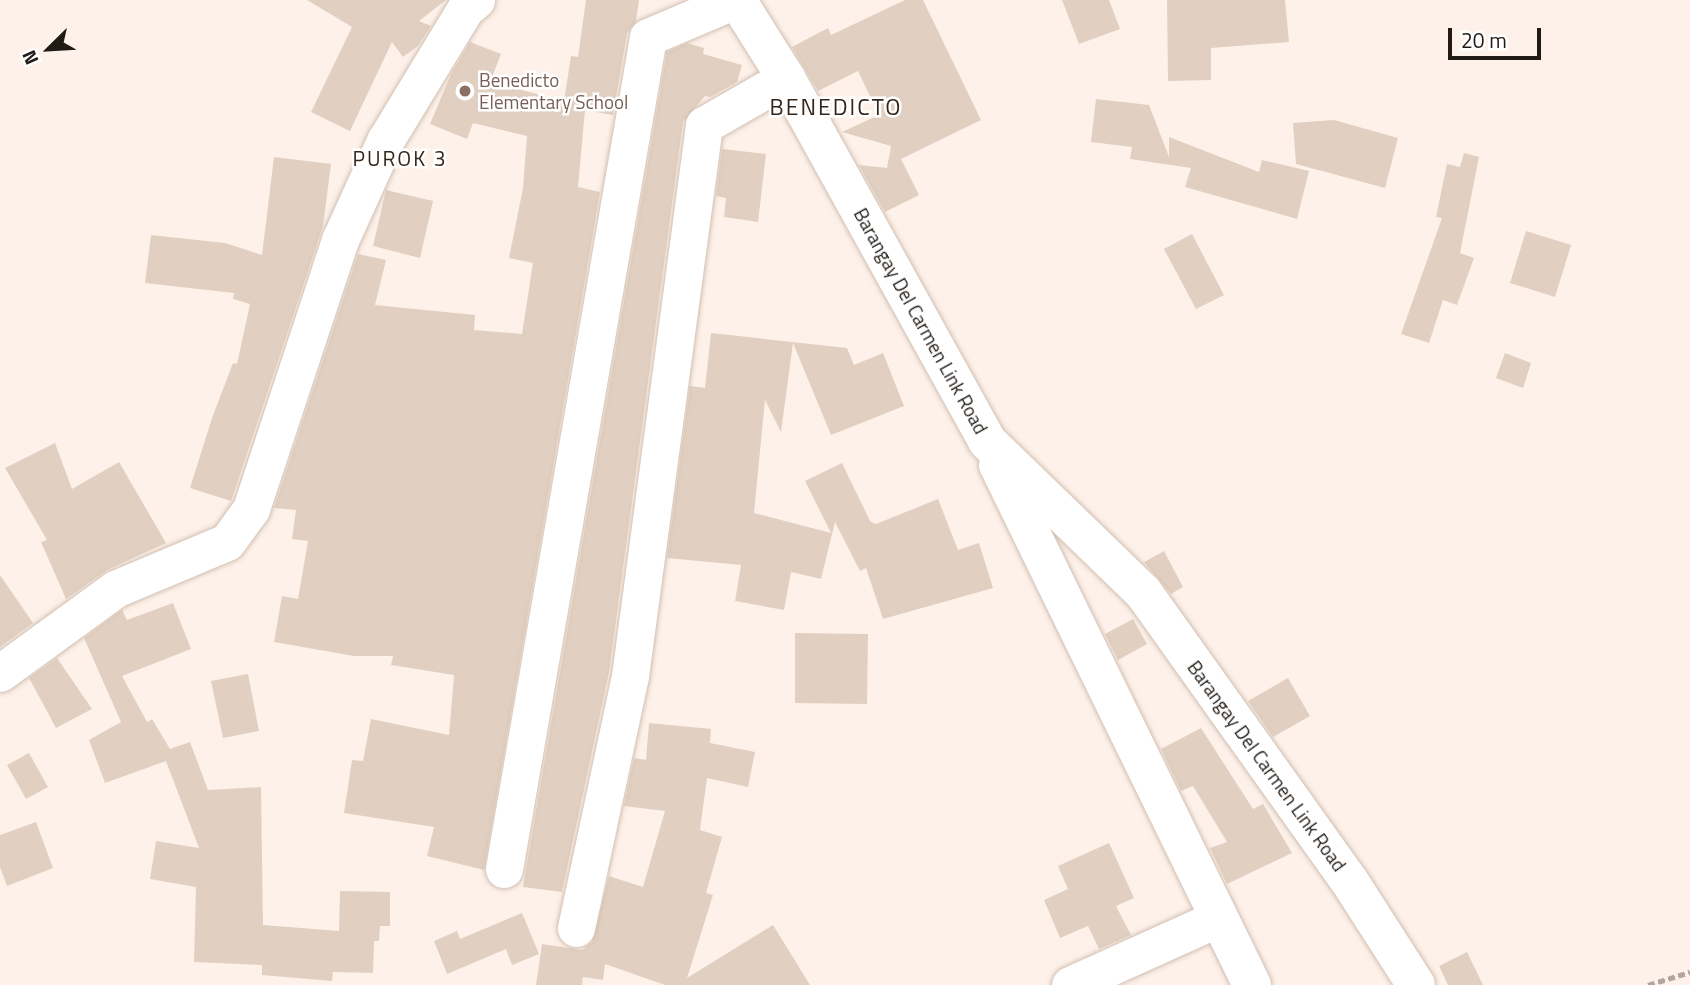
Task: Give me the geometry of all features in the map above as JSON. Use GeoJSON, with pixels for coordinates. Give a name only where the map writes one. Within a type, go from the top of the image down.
{"type":"FeatureCollection","features":[{"type":"Feature","properties":{"kind":"street"},"geometry":{"type":"LineString","coordinates":[[0,673],[115,589],[228,542],[251,509],[340,240],[385,141],[466,8],[476,0]]}},
{"type":"Feature","properties":{"kind":"street"},"geometry":{"type":"LineString","coordinates":[[503,869],[648,37],[736,0]]}},
{"type":"Feature","properties":{"kind":"street","name":"Barangay Del Carmen Link Road"},"geometry":{"type":"LineString","coordinates":[[736,0],[786,78],[987,441],[1143,592],[1350,882],[1416,985]]}},
{"type":"Feature","properties":{"kind":"street"},"geometry":{"type":"LineString","coordinates":[[576,928],[630,676],[704,125],[786,78]]}},
{"type":"Feature","properties":{"kind":"street"},"geometry":{"type":"LineString","coordinates":[[987,441],[1216,919],[1252,985]]}},
{"type":"Feature","properties":{"kind":"street"},"geometry":{"type":"LineString","coordinates":[[1070,985],[1216,919]]}},
{"type":"Feature","properties":{"kind":"path"},"geometry":{"type":"LineString","coordinates":[[1648,985],[1690,972]]}},
{"type":"Feature","properties":{"kind":"building"},"geometry":{"type":"Polygon","coordinates":[[[307,0],[446,0],[419,21],[431,26],[418,46],[403,57],[392,42],[350,131],[311,112],[352,27],[307,0]]]}},
{"type":"Feature","properties":{"kind":"building"},"geometry":{"type":"Polygon","coordinates":[[[586,0],[639,0],[636,21],[627,33],[613,115],[585,110],[578,187],[600,192],[484,870],[427,856],[434,827],[344,813],[352,760],[363,761],[371,719],[449,735],[454,675],[391,665],[393,656],[354,656],[274,642],[282,596],[298,599],[308,541],[292,539],[296,510],[274,508],[358,254],[386,260],[375,305],[475,315],[474,330],[522,334],[533,263],[509,258],[523,188],[527,136],[473,123],[467,139],[430,124],[451,74],[470,42],[501,54],[490,82],[564,101],[571,56],[578,57],[586,0]]]}},
{"type":"Feature","properties":{"kind":"building"},"geometry":{"type":"Polygon","coordinates":[[[905,0],[923,0],[981,120],[901,159],[919,195],[885,212],[859,165],[887,168],[891,146],[842,132],[879,115],[858,71],[818,91],[792,47],[828,28],[831,35],[905,0]]]}},
{"type":"Feature","properties":{"kind":"building"},"geometry":{"type":"Polygon","coordinates":[[[1062,0],[1109,0],[1120,29],[1079,44],[1062,0]]]}},
{"type":"Feature","properties":{"kind":"building"},"geometry":{"type":"Polygon","coordinates":[[[1167,0],[1285,0],[1289,42],[1211,48],[1211,80],[1168,81],[1167,0]]]}},
{"type":"Feature","properties":{"kind":"building"},"geometry":{"type":"Polygon","coordinates":[[[687,43],[704,48],[703,54],[742,65],[737,82],[710,97],[705,96],[683,122],[609,672],[562,892],[523,887],[667,52],[687,43]]]}},
{"type":"Feature","properties":{"kind":"building"},"geometry":{"type":"Polygon","coordinates":[[[1096,99],[1149,105],[1169,157],[1169,137],[1259,172],[1262,160],[1309,171],[1297,219],[1185,187],[1191,168],[1130,159],[1132,147],[1091,142],[1096,99]]]}},
{"type":"Feature","properties":{"kind":"building"},"geometry":{"type":"Polygon","coordinates":[[[1334,120],[1398,138],[1385,188],[1296,164],[1293,123],[1334,120]]]}},
{"type":"Feature","properties":{"kind":"building"},"geometry":{"type":"Polygon","coordinates":[[[722,149],[766,154],[758,222],[724,217],[726,198],[716,196],[722,149]]]}},
{"type":"Feature","properties":{"kind":"building"},"geometry":{"type":"Polygon","coordinates":[[[1464,153],[1479,157],[1460,253],[1474,258],[1457,305],[1443,300],[1429,343],[1401,334],[1442,218],[1436,217],[1447,164],[1460,167],[1464,153]]]}},
{"type":"Feature","properties":{"kind":"building"},"geometry":{"type":"Polygon","coordinates":[[[274,157],[331,164],[323,226],[231,501],[190,488],[212,418],[233,363],[237,364],[250,304],[233,299],[234,293],[145,283],[151,235],[225,243],[262,255],[274,157]]]}},
{"type":"Feature","properties":{"kind":"building"},"geometry":{"type":"Polygon","coordinates":[[[386,190],[433,201],[420,258],[373,246],[386,190]]]}},
{"type":"Feature","properties":{"kind":"building"},"geometry":{"type":"Polygon","coordinates":[[[1526,231],[1571,245],[1555,297],[1510,283],[1526,231]]]}},
{"type":"Feature","properties":{"kind":"building"},"geometry":{"type":"Polygon","coordinates":[[[1192,234],[1224,295],[1196,309],[1164,249],[1192,234]]]}},
{"type":"Feature","properties":{"kind":"building"},"geometry":{"type":"Polygon","coordinates":[[[711,333],[847,348],[854,365],[883,353],[904,406],[831,435],[793,343],[781,432],[765,400],[754,513],[831,533],[805,481],[842,463],[870,521],[876,524],[938,499],[958,550],[979,543],[993,588],[883,619],[866,568],[860,571],[835,522],[821,579],[791,572],[784,610],[735,601],[741,565],[667,558],[690,386],[705,388],[711,333]]]}},
{"type":"Feature","properties":{"kind":"building"},"geometry":{"type":"Polygon","coordinates":[[[1505,353],[1531,363],[1523,388],[1496,378],[1505,353]]]}},
{"type":"Feature","properties":{"kind":"building"},"geometry":{"type":"Polygon","coordinates":[[[55,443],[72,489],[119,462],[166,543],[107,570],[66,599],[41,542],[47,540],[5,468],[55,443]]]}},
{"type":"Feature","properties":{"kind":"building"},"geometry":{"type":"Polygon","coordinates":[[[1164,551],[1183,587],[1171,594],[1144,562],[1164,551]]]}},
{"type":"Feature","properties":{"kind":"building"},"geometry":{"type":"Polygon","coordinates":[[[0,575],[33,623],[0,647],[0,575]]]}},
{"type":"Feature","properties":{"kind":"building"},"geometry":{"type":"Polygon","coordinates":[[[173,603],[191,649],[122,676],[147,722],[152,719],[170,749],[190,742],[208,790],[261,787],[263,925],[339,931],[340,891],[390,892],[390,926],[380,926],[379,941],[374,941],[373,973],[333,972],[332,981],[262,975],[262,965],[194,962],[196,887],[150,879],[156,841],[199,848],[166,761],[105,783],[89,740],[121,722],[84,638],[122,610],[127,620],[173,603]]]}},
{"type":"Feature","properties":{"kind":"building"},"geometry":{"type":"Polygon","coordinates":[[[1133,619],[1147,644],[1118,660],[1105,634],[1133,619]]]}},
{"type":"Feature","properties":{"kind":"building"},"geometry":{"type":"Polygon","coordinates":[[[795,633],[868,634],[867,704],[795,703],[795,633]]]}},
{"type":"Feature","properties":{"kind":"building"},"geometry":{"type":"Polygon","coordinates":[[[57,658],[92,709],[56,728],[29,678],[57,658]]]}},
{"type":"Feature","properties":{"kind":"building"},"geometry":{"type":"Polygon","coordinates":[[[248,674],[259,731],[223,738],[211,681],[248,674]]]}},
{"type":"Feature","properties":{"kind":"building"},"geometry":{"type":"Polygon","coordinates":[[[1288,678],[1310,716],[1273,737],[1248,701],[1288,678]]]}},
{"type":"Feature","properties":{"kind":"building"},"geometry":{"type":"Polygon","coordinates":[[[649,723],[711,729],[710,743],[755,752],[748,787],[707,778],[700,830],[722,837],[706,893],[713,895],[687,978],[773,925],[810,985],[665,985],[605,964],[603,980],[583,977],[582,985],[536,985],[542,944],[582,950],[592,942],[609,876],[643,887],[665,811],[624,806],[634,758],[646,760],[649,723]]]}},
{"type":"Feature","properties":{"kind":"building"},"geometry":{"type":"Polygon","coordinates":[[[1201,728],[1253,809],[1263,804],[1292,853],[1227,884],[1210,848],[1227,842],[1193,786],[1181,791],[1161,749],[1201,728]]]}},
{"type":"Feature","properties":{"kind":"building"},"geometry":{"type":"Polygon","coordinates":[[[29,753],[48,787],[26,799],[7,765],[29,753]]]}},
{"type":"Feature","properties":{"kind":"building"},"geometry":{"type":"Polygon","coordinates":[[[36,822],[53,868],[7,886],[0,867],[0,835],[36,822]]]}},
{"type":"Feature","properties":{"kind":"building"},"geometry":{"type":"Polygon","coordinates":[[[1109,843],[1134,898],[1116,906],[1131,935],[1099,949],[1088,926],[1060,938],[1044,900],[1068,889],[1058,866],[1109,843]]]}},
{"type":"Feature","properties":{"kind":"building"},"geometry":{"type":"Polygon","coordinates":[[[522,913],[539,954],[512,965],[506,949],[447,974],[434,941],[457,931],[460,939],[522,913]]]}},
{"type":"Feature","properties":{"kind":"building"},"geometry":{"type":"Polygon","coordinates":[[[1467,952],[1483,985],[1448,985],[1439,966],[1467,952]]]}},
{"type":"Feature","properties":{"kind":"place","name":"Benedicto Elementary School"},"geometry":{"type":"Point","coordinates":[465,91]}},
{"type":"Feature","properties":{"kind":"district","name":"BENEDICTO"},"geometry":{"type":"Point","coordinates":[836,107]}},
{"type":"Feature","properties":{"kind":"district","name":"PUROK 3"},"geometry":{"type":"Point","coordinates":[400,158]}}]}
